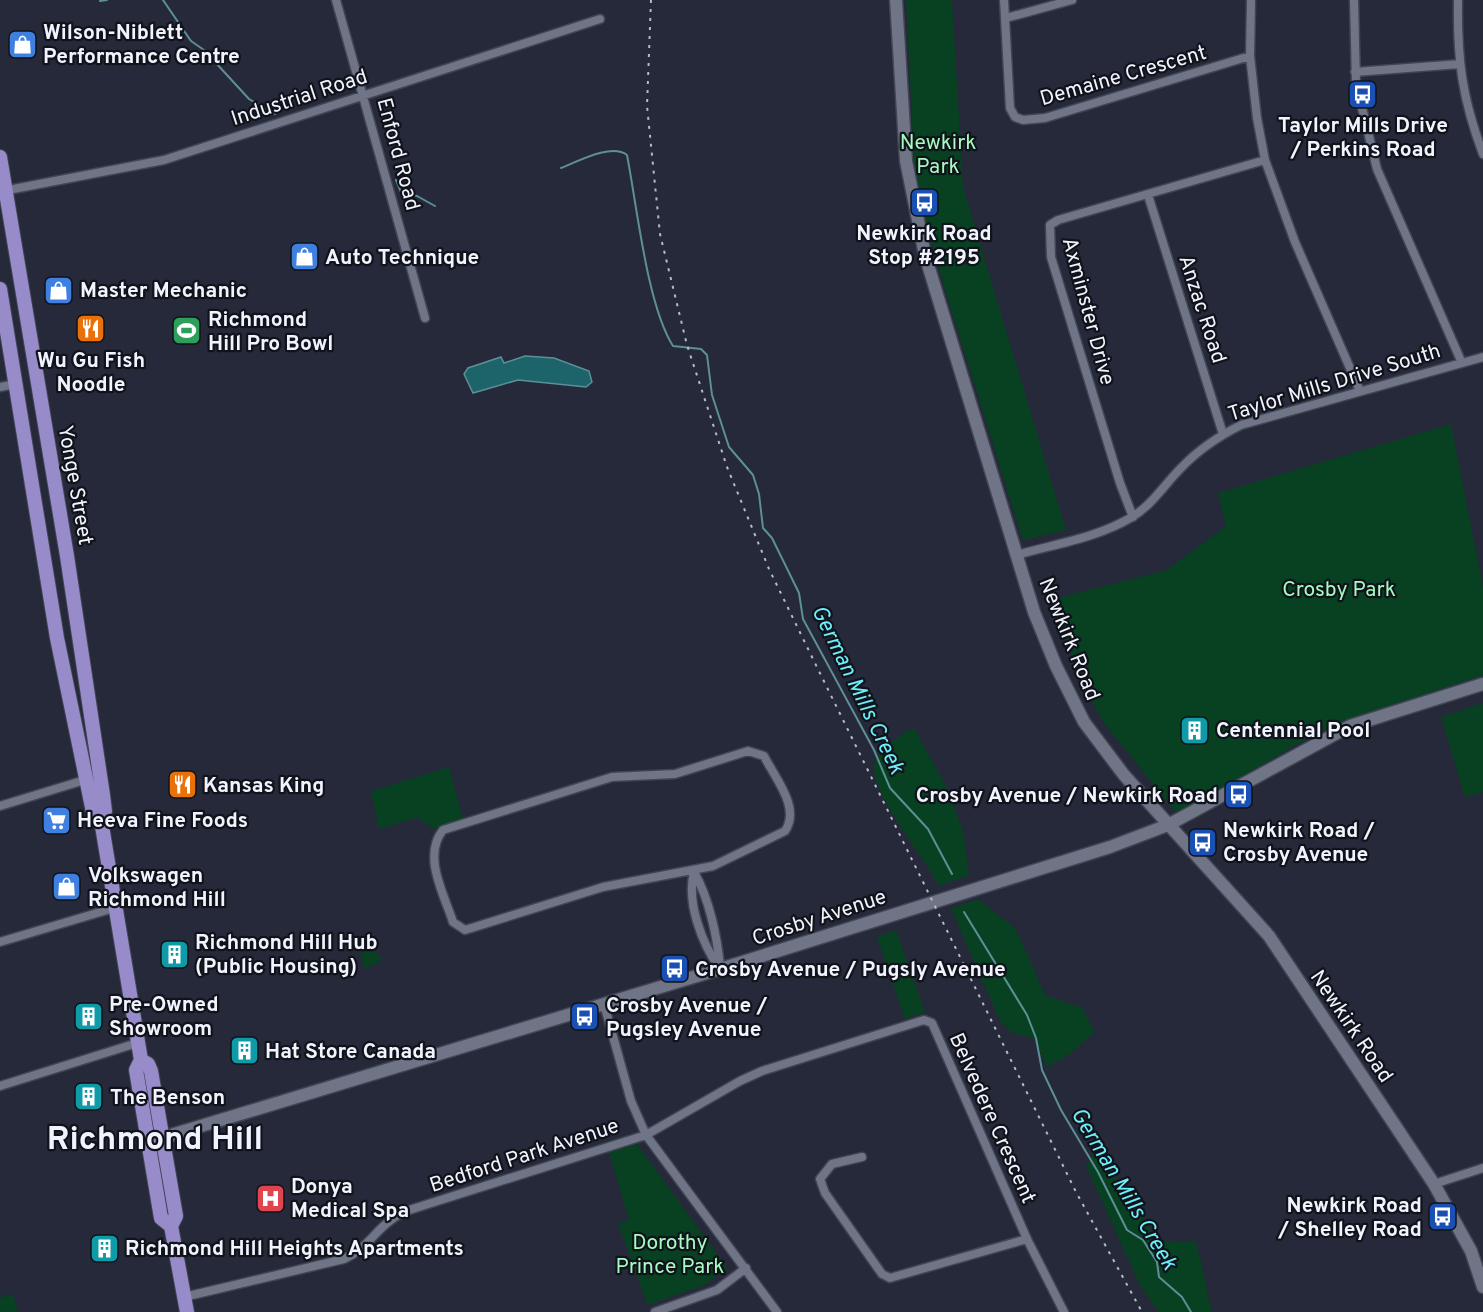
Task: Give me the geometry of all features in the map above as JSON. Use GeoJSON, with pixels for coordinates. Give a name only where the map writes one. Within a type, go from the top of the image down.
{"type":"FeatureCollection","features":[{"type":"Feature","properties":{"kind":"main road","name":"Yonge Street"},"geometry":{"type":"LineString","coordinates":[[0,157],[2,192],[67,556],[93,778]]}},
{"type":"Feature","properties":{"kind":"main road","name":"Yonge Street"},"geometry":{"type":"LineString","coordinates":[[0,289],[57,638],[93,778],[105,811],[101,820],[141,1060],[136,1070],[161,1218],[171,1226]]}},
{"type":"Feature","properties":{"kind":"main road","name":"Yonge Street"},"geometry":{"type":"LineString","coordinates":[[141,1060],[150,1068],[176,1216],[171,1226],[187,1312]]}},
{"type":"Feature","properties":{"kind":"street","name":"Enford Road"},"geometry":{"type":"LineString","coordinates":[[336,0],[425,318]]}},
{"type":"Feature","properties":{"kind":"street","name":"Newkirk Road"},"geometry":{"type":"LineString","coordinates":[[896,0],[906,161],[925,255],[1034,612],[1052,657],[1084,722],[1168,825],[1219,878],[1269,936],[1434,1184],[1471,1251],[1483,1287]]}},
{"type":"Feature","properties":{"kind":"street","name":"Demaine Crescent"},"geometry":{"type":"LineString","coordinates":[[1004,0],[1010,108],[1015,117],[1023,120],[1045,118],[1250,56]]}},
{"type":"Feature","properties":{"kind":"street"},"geometry":{"type":"LineString","coordinates":[[1006,18],[1072,0]]}},
{"type":"Feature","properties":{"kind":"street"},"geometry":{"type":"LineString","coordinates":[[1251,0],[1250,56],[1257,118],[1265,160],[1295,243],[1360,391]]}},
{"type":"Feature","properties":{"kind":"street"},"geometry":{"type":"LineString","coordinates":[[1354,0],[1355,72],[1377,169],[1462,363]]}},
{"type":"Feature","properties":{"kind":"street"},"geometry":{"type":"LineString","coordinates":[[1458,0],[1463,92],[1483,154]]}},
{"type":"Feature","properties":{"kind":"street","name":"Industrial Road"},"geometry":{"type":"LineString","coordinates":[[2,192],[165,160],[600,19]]}},
{"type":"Feature","properties":{"kind":"street"},"geometry":{"type":"LineString","coordinates":[[1355,72],[1460,64]]}},
{"type":"Feature","properties":{"kind":"street","name":"Axminster Drive"},"geometry":{"type":"LineString","coordinates":[[1133,517],[1120,483],[1051,257],[1050,225],[1058,220],[1265,160]]}},
{"type":"Feature","properties":{"kind":"street","name":"Anzac Road"},"geometry":{"type":"LineString","coordinates":[[1148,195],[1223,434]]}},
{"type":"Feature","properties":{"kind":"street","name":"Taylor Mills Drive South"},"geometry":{"type":"LineString","coordinates":[[1017,555],[1102,531],[1133,517],[1155,499],[1180,469],[1205,445],[1223,434],[1274,414],[1483,357]]}},
{"type":"Feature","properties":{"kind":"street"},"geometry":{"type":"LineString","coordinates":[[0,387],[15,384]]}},
{"type":"Feature","properties":{"kind":"street","name":"Crosby Avenue"},"geometry":{"type":"LineString","coordinates":[[148,1142],[720,969],[1110,847],[1168,825],[1350,726],[1483,684]]}},
{"type":"Feature","properties":{"kind":"street"},"geometry":{"type":"LineString","coordinates":[[748,751],[764,756],[791,810],[791,823],[785,831],[713,866],[694,872],[603,887],[465,930],[453,922],[432,856],[435,840],[443,830],[612,777],[675,774],[748,751]]}},
{"type":"Feature","properties":{"kind":"street"},"geometry":{"type":"LineString","coordinates":[[0,806],[93,778]]}},
{"type":"Feature","properties":{"kind":"street"},"geometry":{"type":"LineString","coordinates":[[694,872],[701,885],[718,947],[720,969]]}},
{"type":"Feature","properties":{"kind":"street"},"geometry":{"type":"LineString","coordinates":[[694,872],[690,886],[707,950],[720,969]]}},
{"type":"Feature","properties":{"kind":"street"},"geometry":{"type":"LineString","coordinates":[[0,942],[114,908]]}},
{"type":"Feature","properties":{"kind":"street"},"geometry":{"type":"LineString","coordinates":[[699,920],[709,916]]}},
{"type":"Feature","properties":{"kind":"street"},"geometry":{"type":"LineString","coordinates":[[604,1004],[631,1101],[646,1135],[777,1312]]}},
{"type":"Feature","properties":{"kind":"street","name":"Belvedere Crescent"},"geometry":{"type":"LineString","coordinates":[[646,1135],[740,1081],[762,1071],[924,1020],[932,1023],[1028,1239],[1064,1312]]}},
{"type":"Feature","properties":{"kind":"street"},"geometry":{"type":"LineString","coordinates":[[0,1086],[138,1043]]}},
{"type":"Feature","properties":{"kind":"street","name":"Bedford Park Avenue"},"geometry":{"type":"LineString","coordinates":[[184,1297],[344,1259],[359,1252],[380,1227],[406,1211],[646,1135]]}},
{"type":"Feature","properties":{"kind":"street"},"geometry":{"type":"LineString","coordinates":[[861,1156],[832,1164],[820,1179],[825,1193],[882,1274],[890,1278],[1028,1239]]}},
{"type":"Feature","properties":{"kind":"street"},"geometry":{"type":"LineString","coordinates":[[1434,1184],[1483,1168]]}},
{"type":"Feature","properties":{"kind":"street"},"geometry":{"type":"LineString","coordinates":[[658,1312],[717,1290],[746,1268]]}},
{"type":"Feature","properties":{"kind":"green space","name":"Newkirk Park"},"geometry":{"type":"Polygon","coordinates":[[[906,0],[952,0],[963,187],[1066,530],[1023,540],[946,293],[915,180],[906,0]]]}},
{"type":"Feature","properties":{"kind":"green space","name":"Crosby Park"},"geometry":{"type":"Polygon","coordinates":[[[1451,424],[1483,587],[1483,675],[1340,722],[1290,748],[1178,815],[1104,723],[1082,684],[1053,599],[1167,570],[1226,526],[1218,493],[1451,424]]]}},
{"type":"Feature","properties":{"kind":"green space"},"geometry":{"type":"Polygon","coordinates":[[[1483,703],[1483,792],[1465,797],[1441,717],[1483,703]]]}},
{"type":"Feature","properties":{"kind":"green space"},"geometry":{"type":"Polygon","coordinates":[[[914,728],[947,788],[963,831],[969,875],[939,886],[883,797],[874,769],[877,757],[882,751],[902,734],[914,728]]]}},
{"type":"Feature","properties":{"kind":"green space"},"geometry":{"type":"Polygon","coordinates":[[[449,767],[463,818],[433,829],[418,817],[379,829],[371,791],[449,767]]]}},
{"type":"Feature","properties":{"kind":"green space"},"geometry":{"type":"Polygon","coordinates":[[[978,899],[1016,929],[1045,995],[1082,1008],[1095,1032],[1071,1053],[1047,1067],[1034,1038],[1012,1033],[1000,1021],[951,908],[978,899]]]}},
{"type":"Feature","properties":{"kind":"green space"},"geometry":{"type":"Polygon","coordinates":[[[896,930],[925,1012],[905,1019],[877,937],[896,930]]]}},
{"type":"Feature","properties":{"kind":"green space"},"geometry":{"type":"Polygon","coordinates":[[[372,950],[380,956],[381,961],[365,969],[360,954],[372,950]]]}},
{"type":"Feature","properties":{"kind":"green space","name":"Dorothy Prince Park"},"geometry":{"type":"Polygon","coordinates":[[[637,1144],[727,1268],[705,1285],[648,1305],[618,1224],[629,1220],[609,1152],[637,1144]]]}},
{"type":"Feature","properties":{"kind":"green space"},"geometry":{"type":"Polygon","coordinates":[[[1098,1150],[1157,1241],[1195,1242],[1212,1312],[1159,1312],[1141,1287],[1086,1166],[1098,1150]]]}},
{"type":"Feature","properties":{"kind":"green space"},"geometry":{"type":"Polygon","coordinates":[[[13,1294],[18,1312],[0,1312],[0,1298],[13,1294]]]}},
{"type":"Feature","properties":{"kind":"shaded area"},"geometry":{"type":"Polygon","coordinates":[[[525,356],[554,358],[589,371],[592,382],[586,387],[518,380],[473,393],[464,374],[468,368],[501,357],[504,363],[525,356]]]}},
{"type":"Feature","properties":{"kind":"waterway","name":"German Mills Creek"},"geometry":{"type":"LineString","coordinates":[[100,1],[107,0]]}},
{"type":"Feature","properties":{"kind":"waterway","name":"German Mills Creek"},"geometry":{"type":"LineString","coordinates":[[163,0],[191,41],[204,50],[249,99],[275,114]]}},
{"type":"Feature","properties":{"kind":"waterway","name":"German Mills Creek"},"geometry":{"type":"LineString","coordinates":[[561,168],[603,152],[612,151],[627,155],[650,281],[664,328],[673,346],[701,349],[707,355],[712,395],[729,447],[753,475],[759,494],[763,528],[772,538],[799,593],[803,619],[874,750],[890,788],[928,829],[952,874]]}},
{"type":"Feature","properties":{"kind":"waterway","name":"German Mills Creek"},"geometry":{"type":"LineString","coordinates":[[396,180],[401,192],[417,196],[435,206]]}},
{"type":"Feature","properties":{"kind":"waterway","name":"German Mills Creek"},"geometry":{"type":"LineString","coordinates":[[964,912],[1027,1015],[1036,1038],[1042,1070],[1061,1110],[1098,1172],[1127,1230],[1143,1240],[1157,1262],[1159,1277],[1182,1297],[1191,1312]]}},
{"type":"Feature","properties":{"kind":"railway"},"geometry":{"type":"LineString","coordinates":[[651,0],[647,106],[660,234],[687,345],[727,467],[769,569],[811,655],[1076,1192],[1142,1312]]}},
{"type":"Feature","properties":{"kind":"place","name":"Wilson-Niblett Performance Centre"},"geometry":{"type":"Point","coordinates":[22,44]}},
{"type":"Feature","properties":{"kind":"place","name":"Taylor Mills Drive / Perkins Road"},"geometry":{"type":"Point","coordinates":[1363,94]}},
{"type":"Feature","properties":{"kind":"place","name":"Newkirk Road Stop #2195"},"geometry":{"type":"Point","coordinates":[924,202]}},
{"type":"Feature","properties":{"kind":"place","name":"Auto Technique"},"geometry":{"type":"Point","coordinates":[304,257]}},
{"type":"Feature","properties":{"kind":"place","name":"Master Mechanic"},"geometry":{"type":"Point","coordinates":[59,290]}},
{"type":"Feature","properties":{"kind":"place","name":"Wu Gu Fish Noodle"},"geometry":{"type":"Point","coordinates":[91,329]}},
{"type":"Feature","properties":{"kind":"place","name":"Richmond Hill Pro Bowl"},"geometry":{"type":"Point","coordinates":[187,331]}},
{"type":"Feature","properties":{"kind":"place","name":"Centennial Pool"},"geometry":{"type":"Point","coordinates":[1195,730]}},
{"type":"Feature","properties":{"kind":"place","name":"Kansas King"},"geometry":{"type":"Point","coordinates":[182,785]}},
{"type":"Feature","properties":{"kind":"place","name":"Crosby Avenue / Newkirk Road"},"geometry":{"type":"Point","coordinates":[1239,795]}},
{"type":"Feature","properties":{"kind":"place","name":"Heeva Fine Foods"},"geometry":{"type":"Point","coordinates":[56,820]}},
{"type":"Feature","properties":{"kind":"place","name":"Newkirk Road / Crosby Avenue"},"geometry":{"type":"Point","coordinates":[1202,842]}},
{"type":"Feature","properties":{"kind":"place","name":"Volkswagen Richmond Hill"},"geometry":{"type":"Point","coordinates":[67,887]}},
{"type":"Feature","properties":{"kind":"place","name":"Richmond Hill Hub (Public Housing)"},"geometry":{"type":"Point","coordinates":[174,954]}},
{"type":"Feature","properties":{"kind":"place","name":"Crosby Avenue / Pugsly Avenue"},"geometry":{"type":"Point","coordinates":[674,969]}},
{"type":"Feature","properties":{"kind":"place","name":"Pre-Owned Showroom"},"geometry":{"type":"Point","coordinates":[88,1016]}},
{"type":"Feature","properties":{"kind":"place","name":"Crosby Avenue / Pugsley Avenue"},"geometry":{"type":"Point","coordinates":[585,1017]}},
{"type":"Feature","properties":{"kind":"place","name":"Hat Store Canada"},"geometry":{"type":"Point","coordinates":[244,1051]}},
{"type":"Feature","properties":{"kind":"place","name":"The Benson"},"geometry":{"type":"Point","coordinates":[89,1097]}},
{"type":"Feature","properties":{"kind":"place","name":"Donya Medical Spa"},"geometry":{"type":"Point","coordinates":[270,1198]}},
{"type":"Feature","properties":{"kind":"place","name":"Newkirk Road / Shelley Road"},"geometry":{"type":"Point","coordinates":[1443,1217]}},
{"type":"Feature","properties":{"kind":"place","name":"Richmond Hill Heights Apartments"},"geometry":{"type":"Point","coordinates":[104,1248]}},
{"type":"Feature","properties":{"kind":"district","name":"Richmond Hill"},"geometry":{"type":"Point","coordinates":[155,1137]}}]}
